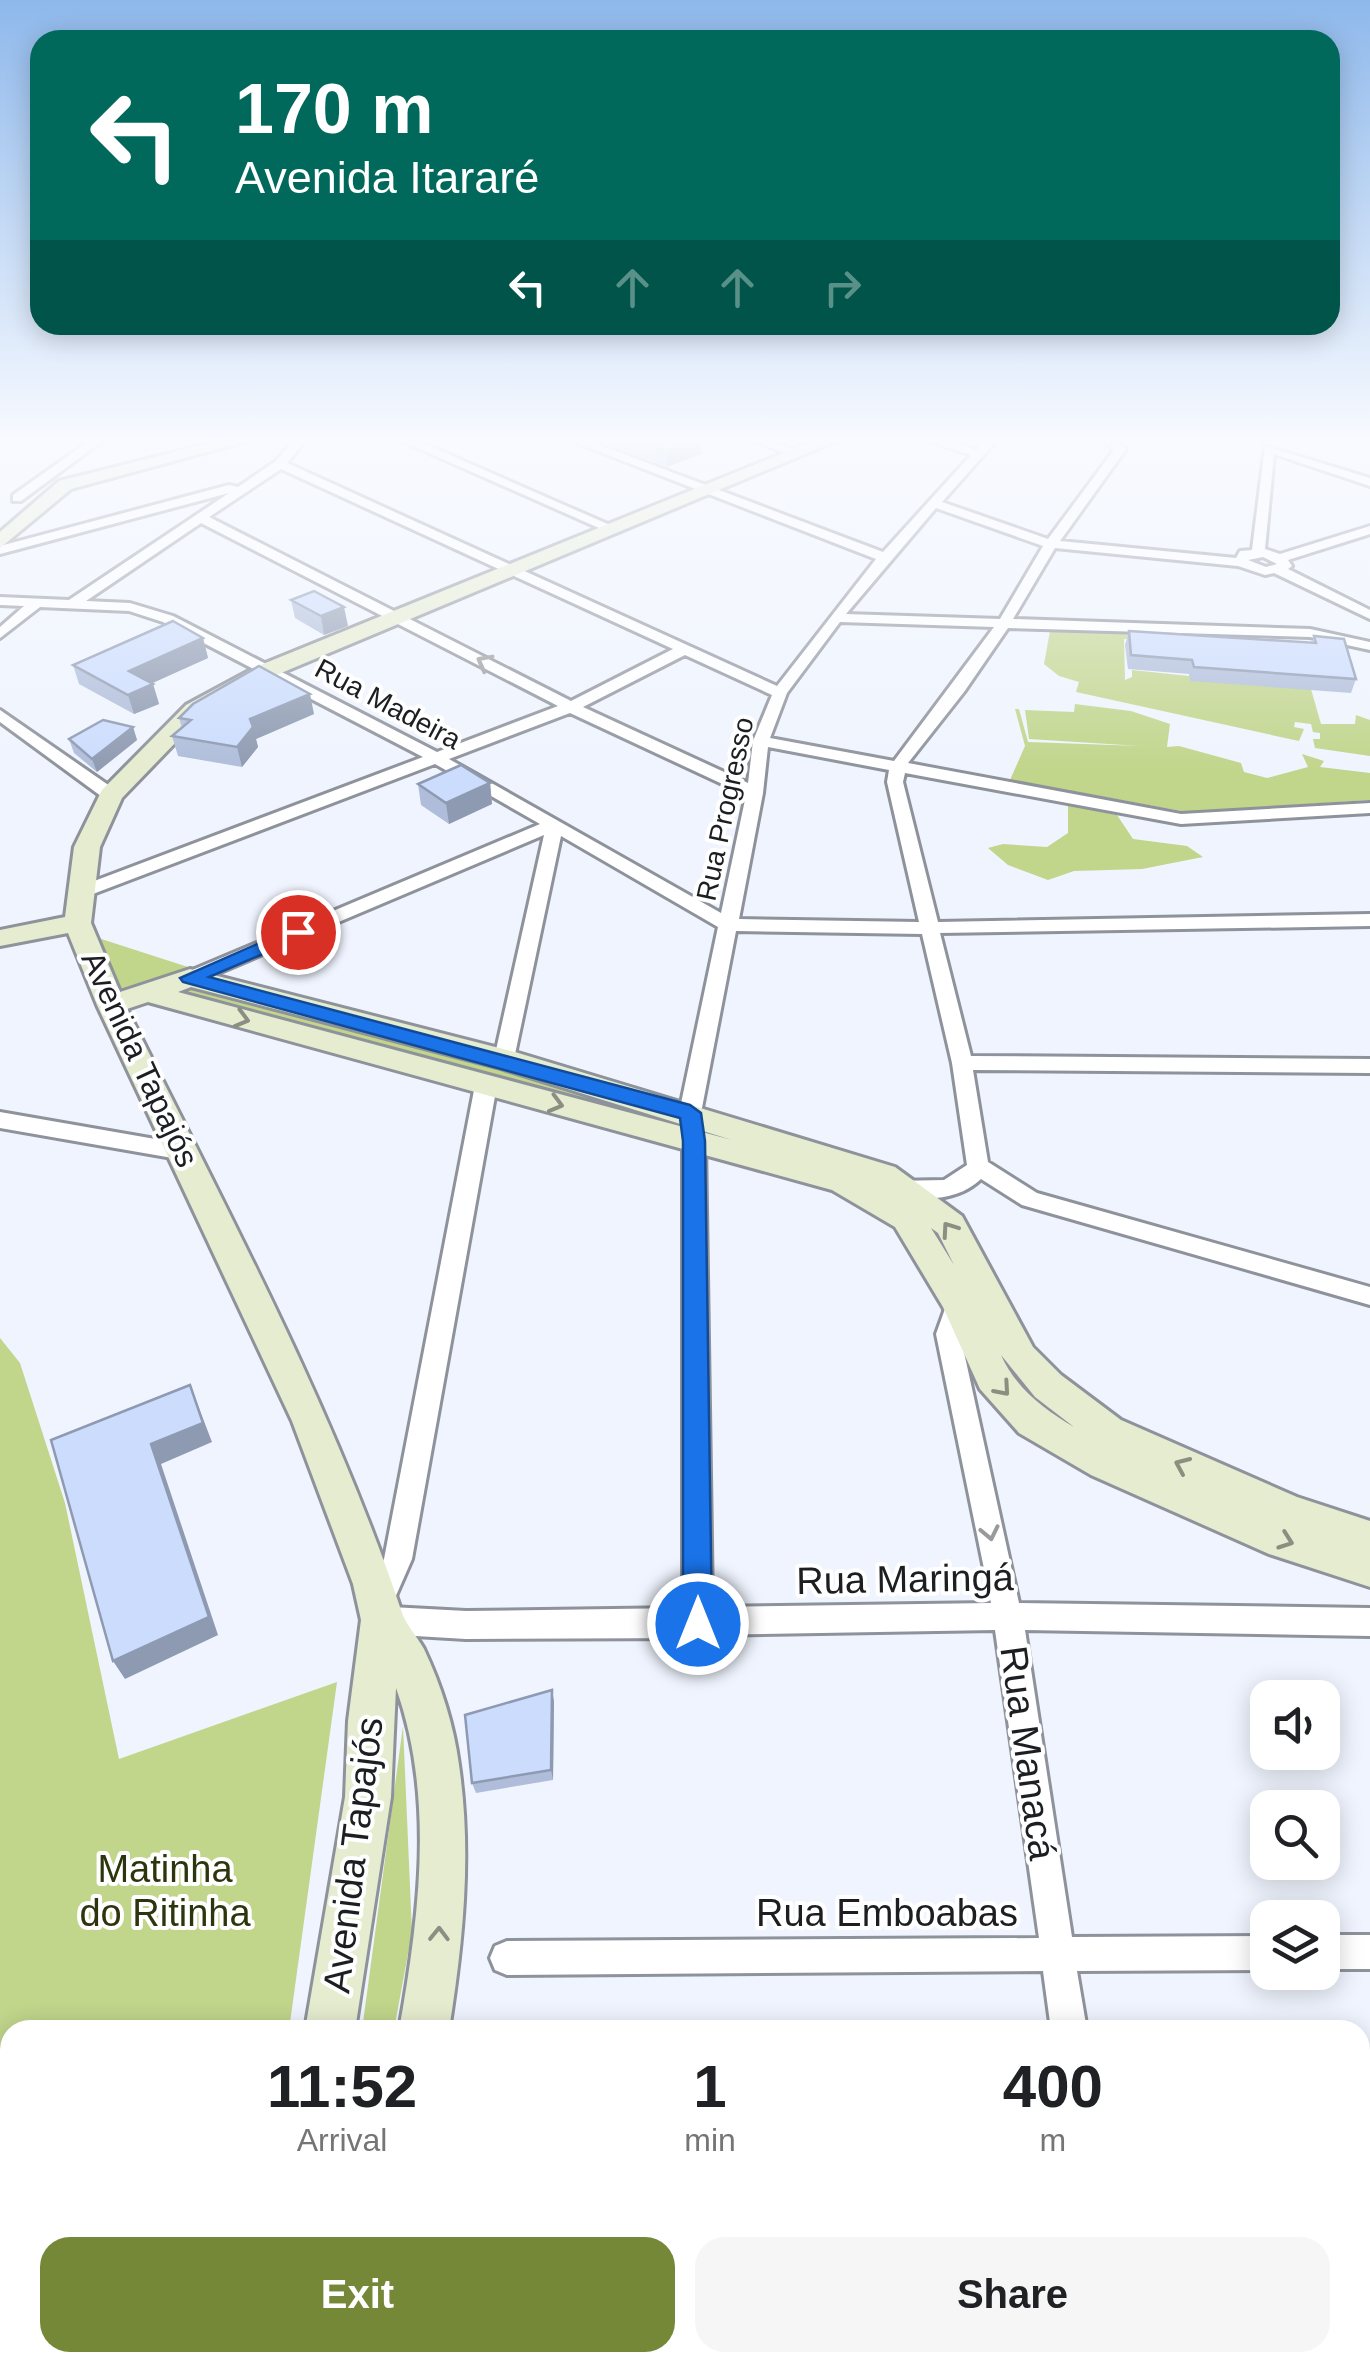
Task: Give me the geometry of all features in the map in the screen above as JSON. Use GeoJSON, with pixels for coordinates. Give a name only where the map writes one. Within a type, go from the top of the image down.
{"type":"FeatureCollection","features":[{"type":"Feature","properties":{"kind":"main road","name":"Avenida Tapajós"},"geometry":{"type":"LineString","coordinates":[[426,2020],[439,1952],[441,1791],[424,1709],[404,1648],[380,1611],[311,1421],[111,1005],[78,923],[80,893],[87,848],[110,795],[194,710],[266,671],[557,552]]}},
{"type":"Feature","properties":{"kind":"main road"},"geometry":{"type":"LineString","coordinates":[[0,921],[47,928]]}},
{"type":"Feature","properties":{"kind":"main road"},"geometry":{"type":"LineString","coordinates":[[0,938],[78,923]]}},
{"type":"Feature","properties":{"kind":"main road"},"geometry":{"type":"LineString","coordinates":[[111,1005],[190,978],[495,1072],[884,1175],[950,1225],[977,1309],[992,1378],[1032,1422],[1105,1463],[1283,1540],[1370,1568]]}},
{"type":"Feature","properties":{"kind":"main road"},"geometry":{"type":"LineString","coordinates":[[148,993],[495,1072]]}},
{"type":"Feature","properties":{"kind":"main road"},"geometry":{"type":"LineString","coordinates":[[692,1127],[842,1181],[907,1218],[977,1309],[1020,1357],[1048,1386],[1108,1431],[1288,1512],[1370,1539]]}},
{"type":"Feature","properties":{"kind":"main road","name":"Avenida Tapajós"},"geometry":{"type":"LineString","coordinates":[[332,2020],[368,1797],[380,1611]]}},
{"type":"Feature","properties":{"kind":"street"},"geometry":{"type":"LineString","coordinates":[[74,602],[150,552]]}},
{"type":"Feature","properties":{"kind":"street"},"geometry":{"type":"LineString","coordinates":[[258,552],[397,616],[570,707],[755,793]]}},
{"type":"Feature","properties":{"kind":"street"},"geometry":{"type":"LineString","coordinates":[[468,552],[780,693]]}},
{"type":"Feature","properties":{"kind":"street"},"geometry":{"type":"LineString","coordinates":[[869,552],[886,558]]}},
{"type":"Feature","properties":{"kind":"street","name":"Rua Progresso"},"geometry":{"type":"LineString","coordinates":[[698,1624],[692,1127],[755,793],[761,741],[780,693],[834,618],[892,552]]}},
{"type":"Feature","properties":{"kind":"street"},"geometry":{"type":"LineString","coordinates":[[902,1187],[928,1192],[949,1187],[972,1176],[978,1166],[962,1063],[895,782],[898,766],[1003,626],[1047,552]]}},
{"type":"Feature","properties":{"kind":"street"},"geometry":{"type":"LineString","coordinates":[[1131,552],[1240,562],[1257,570],[1313,552]]}},
{"type":"Feature","properties":{"kind":"street"},"geometry":{"type":"LineString","coordinates":[[1240,562],[1241,556],[1258,552],[1370,615]]}},
{"type":"Feature","properties":{"kind":"street","name":"Rua Madeira"},"geometry":{"type":"LineString","coordinates":[[0,601],[130,607],[168,619],[432,756],[728,926]]}},
{"type":"Feature","properties":{"kind":"street"},"geometry":{"type":"LineString","coordinates":[[0,634],[38,602]]}},
{"type":"Feature","properties":{"kind":"street"},"geometry":{"type":"LineString","coordinates":[[1310,633],[1370,615]]}},
{"type":"Feature","properties":{"kind":"street"},"geometry":{"type":"LineString","coordinates":[[834,618],[1310,633],[1370,646]]}},
{"type":"Feature","properties":{"kind":"street"},"geometry":{"type":"LineString","coordinates":[[80,893],[432,756],[570,707],[683,650]]}},
{"type":"Feature","properties":{"kind":"street"},"geometry":{"type":"LineString","coordinates":[[0,715],[110,795]]}},
{"type":"Feature","properties":{"kind":"street"},"geometry":{"type":"LineString","coordinates":[[761,741],[1181,819],[1370,808]]}},
{"type":"Feature","properties":{"kind":"street"},"geometry":{"type":"LineString","coordinates":[[190,978],[553,826]]}},
{"type":"Feature","properties":{"kind":"street"},"geometry":{"type":"LineString","coordinates":[[380,1611],[398,1558],[495,1072],[553,826]]}},
{"type":"Feature","properties":{"kind":"street"},"geometry":{"type":"LineString","coordinates":[[728,926],[930,928],[1370,920]]}},
{"type":"Feature","properties":{"kind":"street"},"geometry":{"type":"LineString","coordinates":[[962,1063],[1370,1066]]}},
{"type":"Feature","properties":{"kind":"street"},"geometry":{"type":"LineString","coordinates":[[0,1120],[184,1152]]}},
{"type":"Feature","properties":{"kind":"street"},"geometry":{"type":"LineString","coordinates":[[978,1166],[1030,1199],[1370,1296]]}},
{"type":"Feature","properties":{"kind":"street","name":"Rua Manacá"},"geometry":{"type":"LineString","coordinates":[[977,1309],[948,1334],[1008,1616],[1068,2020]]}},
{"type":"Feature","properties":{"kind":"street","name":"Rua Maringá"},"geometry":{"type":"LineString","coordinates":[[380,1611],[466,1625],[1008,1616],[1370,1622]]}},
{"type":"Feature","properties":{"kind":"street"},"geometry":{"type":"LineString","coordinates":[[1340,1952],[1370,1952]]}},
{"type":"Feature","properties":{"kind":"street","name":"Rua Emboabas"},"geometry":{"type":"LineString","coordinates":[[507,1958],[1250,1953]]}},
{"type":"Feature","properties":{"kind":"green space"},"geometry":{"type":"Polygon","coordinates":[[[1050,631],[1156,634],[1157,639],[1124,639],[1125,680],[1132,677],[1132,670],[1311,689],[1321,724],[1355,724],[1356,715],[1370,720],[1370,756],[1315,748],[1313,739],[1320,739],[1320,733],[1313,732],[1311,724],[1295,722],[1294,727],[1304,729],[1299,741],[1076,692],[1079,682],[1059,676],[1044,664],[1050,631]]]}},
{"type":"Feature","properties":{"kind":"green space"},"geometry":{"type":"Polygon","coordinates":[[[1075,704],[1131,711],[1170,724],[1167,747],[1179,746],[1241,763],[1244,772],[1267,778],[1308,767],[1302,754],[1324,761],[1320,767],[1370,773],[1370,800],[1187,812],[1010,780],[1025,746],[1015,709],[1019,709],[1028,742],[1140,746],[1029,739],[1025,710],[1074,712],[1075,704]]]}},
{"type":"Feature","properties":{"kind":"green space"},"geometry":{"type":"Polygon","coordinates":[[[1068,805],[1117,815],[1133,839],[1187,846],[1203,857],[1142,869],[1074,871],[1048,880],[1008,865],[988,848],[1003,844],[1047,847],[1068,833],[1068,805]]]}},
{"type":"Feature","properties":{"kind":"green space"},"geometry":{"type":"Polygon","coordinates":[[[92,936],[188,967],[198,986],[669,1115],[665,1128],[187,993],[119,989],[92,936]]]}},
{"type":"Feature","properties":{"kind":"green space","name":"Matinha do Ritinha"},"geometry":{"type":"Polygon","coordinates":[[[0,1338],[20,1363],[65,1503],[119,1759],[337,1682],[290,2020],[0,2020],[0,1338]]]}},
{"type":"Feature","properties":{"kind":"green space"},"geometry":{"type":"Polygon","coordinates":[[[403,1726],[412,1932],[396,2020],[363,2020],[403,1726]]]}},
{"type":"Feature","properties":{"kind":"building"},"geometry":{"type":"Polygon","coordinates":[[[314,591],[344,607],[321,616],[291,600],[314,591]]]}},
{"type":"Feature","properties":{"kind":"building"},"geometry":{"type":"Polygon","coordinates":[[[173,621],[203,638],[129,671],[153,684],[128,695],[73,665],[173,621]]]}},
{"type":"Feature","properties":{"kind":"building"},"geometry":{"type":"Polygon","coordinates":[[[1129,631],[1316,643],[1314,636],[1344,639],[1356,679],[1194,667],[1192,660],[1131,655],[1129,631]]]}},
{"type":"Feature","properties":{"kind":"building"},"geometry":{"type":"Polygon","coordinates":[[[259,666],[310,694],[250,719],[253,727],[237,747],[172,736],[191,720],[179,718],[193,704],[259,666]]]}},
{"type":"Feature","properties":{"kind":"building"},"geometry":{"type":"Polygon","coordinates":[[[103,720],[133,727],[92,759],[69,739],[103,720]]]}},
{"type":"Feature","properties":{"kind":"building"},"geometry":{"type":"Polygon","coordinates":[[[461,765],[490,783],[446,803],[418,784],[461,765]]]}},
{"type":"Feature","properties":{"kind":"building"},"geometry":{"type":"Polygon","coordinates":[[[190,1385],[203,1423],[151,1444],[209,1617],[113,1661],[51,1440],[190,1385]]]}},
{"type":"Feature","properties":{"kind":"building"},"geometry":{"type":"Polygon","coordinates":[[[552,1690],[551,1770],[472,1783],[465,1715],[552,1690]]]}},
{"type":"Feature","properties":{"kind":"route"},"geometry":{"type":"LineString","coordinates":[[298,932],[190,978],[690,1113],[694,1141],[698,1624]]}}]}
